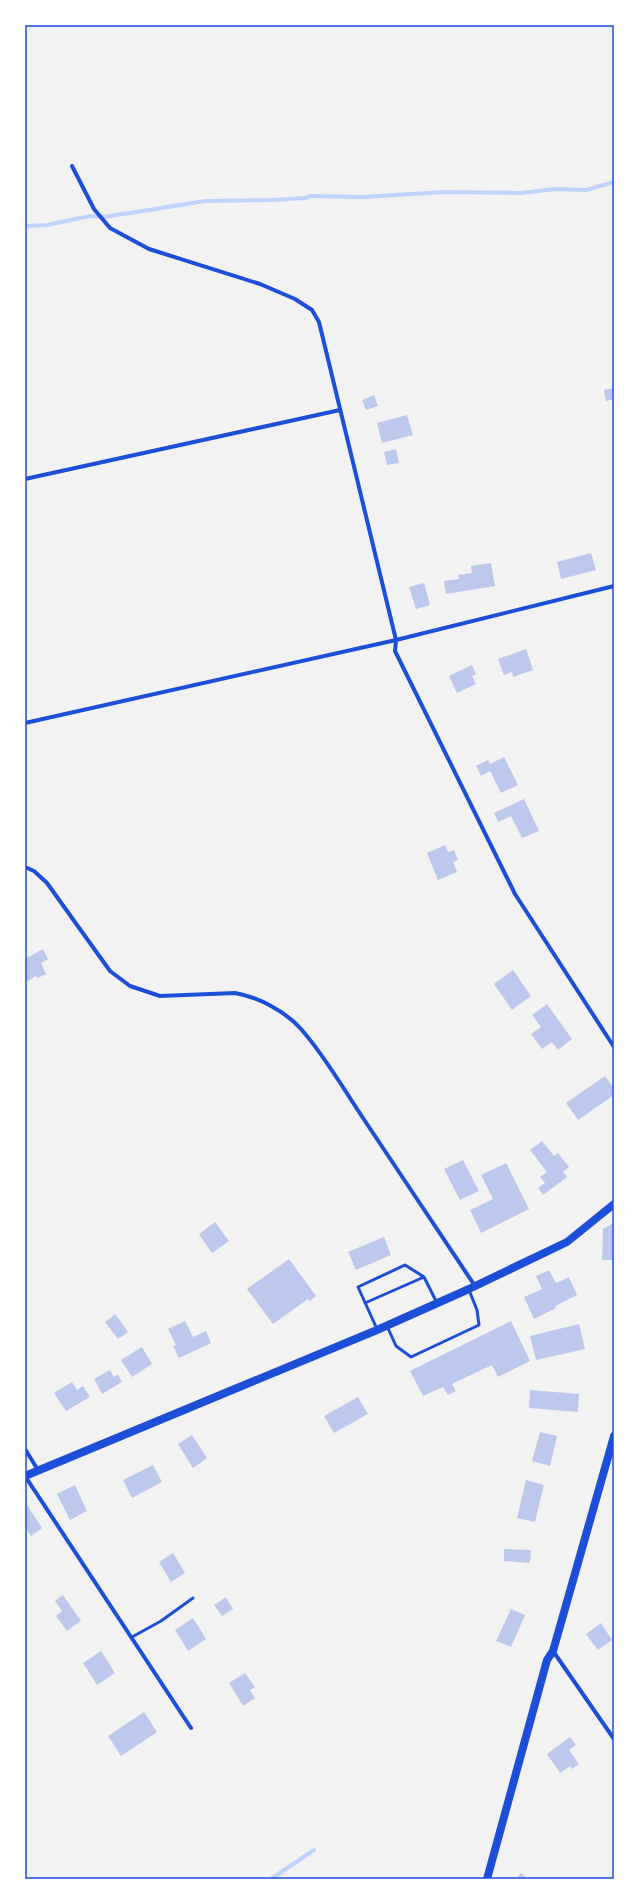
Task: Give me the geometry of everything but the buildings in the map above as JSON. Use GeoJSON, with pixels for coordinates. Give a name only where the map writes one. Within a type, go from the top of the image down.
{"type":"FeatureCollection","features":[{"type":"Feature","properties":{"kind":"main road"},"geometry":{"type":"LineString","coordinates":[[25,1476],[377,1330],[472,1287],[567,1242],[614,1204]]}},
{"type":"Feature","properties":{"kind":"main road"},"geometry":{"type":"LineString","coordinates":[[487,1879],[547,1660],[552,1651],[614,1436]]}},
{"type":"Feature","properties":{"kind":"street"},"geometry":{"type":"LineString","coordinates":[[72,166],[94,209],[110,228],[149,249],[260,284],[295,299],[312,310],[319,322],[396,640],[395,651],[515,894],[614,1047]]}},
{"type":"Feature","properties":{"kind":"street"},"geometry":{"type":"LineString","coordinates":[[25,480],[340,410]]}},
{"type":"Feature","properties":{"kind":"street"},"geometry":{"type":"LineString","coordinates":[[25,723],[396,640],[614,586]]}},
{"type":"Feature","properties":{"kind":"street"},"geometry":{"type":"LineString","coordinates":[[25,867],[34,871],[47,883],[110,970],[130,986],[160,996],[235,993],[247,995],[259,999],[300,1028],[330,1068],[472,1287]]}},
{"type":"Feature","properties":{"kind":"street"},"geometry":{"type":"LineString","coordinates":[[25,1449],[38,1470]]}},
{"type":"Feature","properties":{"kind":"street"},"geometry":{"type":"LineString","coordinates":[[25,1476],[191,1728]]}},
{"type":"Feature","properties":{"kind":"street"},"geometry":{"type":"LineString","coordinates":[[552,1651],[614,1739]]}},
{"type":"Feature","properties":{"kind":"lane"},"geometry":{"type":"LineString","coordinates":[[377,1330],[358,1286],[398,1268],[405,1265],[424,1277],[437,1303]]}},
{"type":"Feature","properties":{"kind":"lane"},"geometry":{"type":"LineString","coordinates":[[365,1303],[424,1277]]}},
{"type":"Feature","properties":{"kind":"lane"},"geometry":{"type":"LineString","coordinates":[[387,1325],[396,1346],[411,1357],[456,1337],[479,1325],[472,1287]]}},
{"type":"Feature","properties":{"kind":"lane"},"geometry":{"type":"LineString","coordinates":[[132,1637],[151,1627],[193,1598]]}},
{"type":"Feature","properties":{"kind":"waterway"},"geometry":{"type":"LineString","coordinates":[[25,226],[47,225],[90,216],[103,217],[205,201],[273,200],[305,198],[311,196],[363,197],[444,192],[521,193],[556,189],[586,190],[614,182]]}},
{"type":"Feature","properties":{"kind":"waterway"},"geometry":{"type":"LineString","coordinates":[[271,1879],[314,1850]]}}]}
